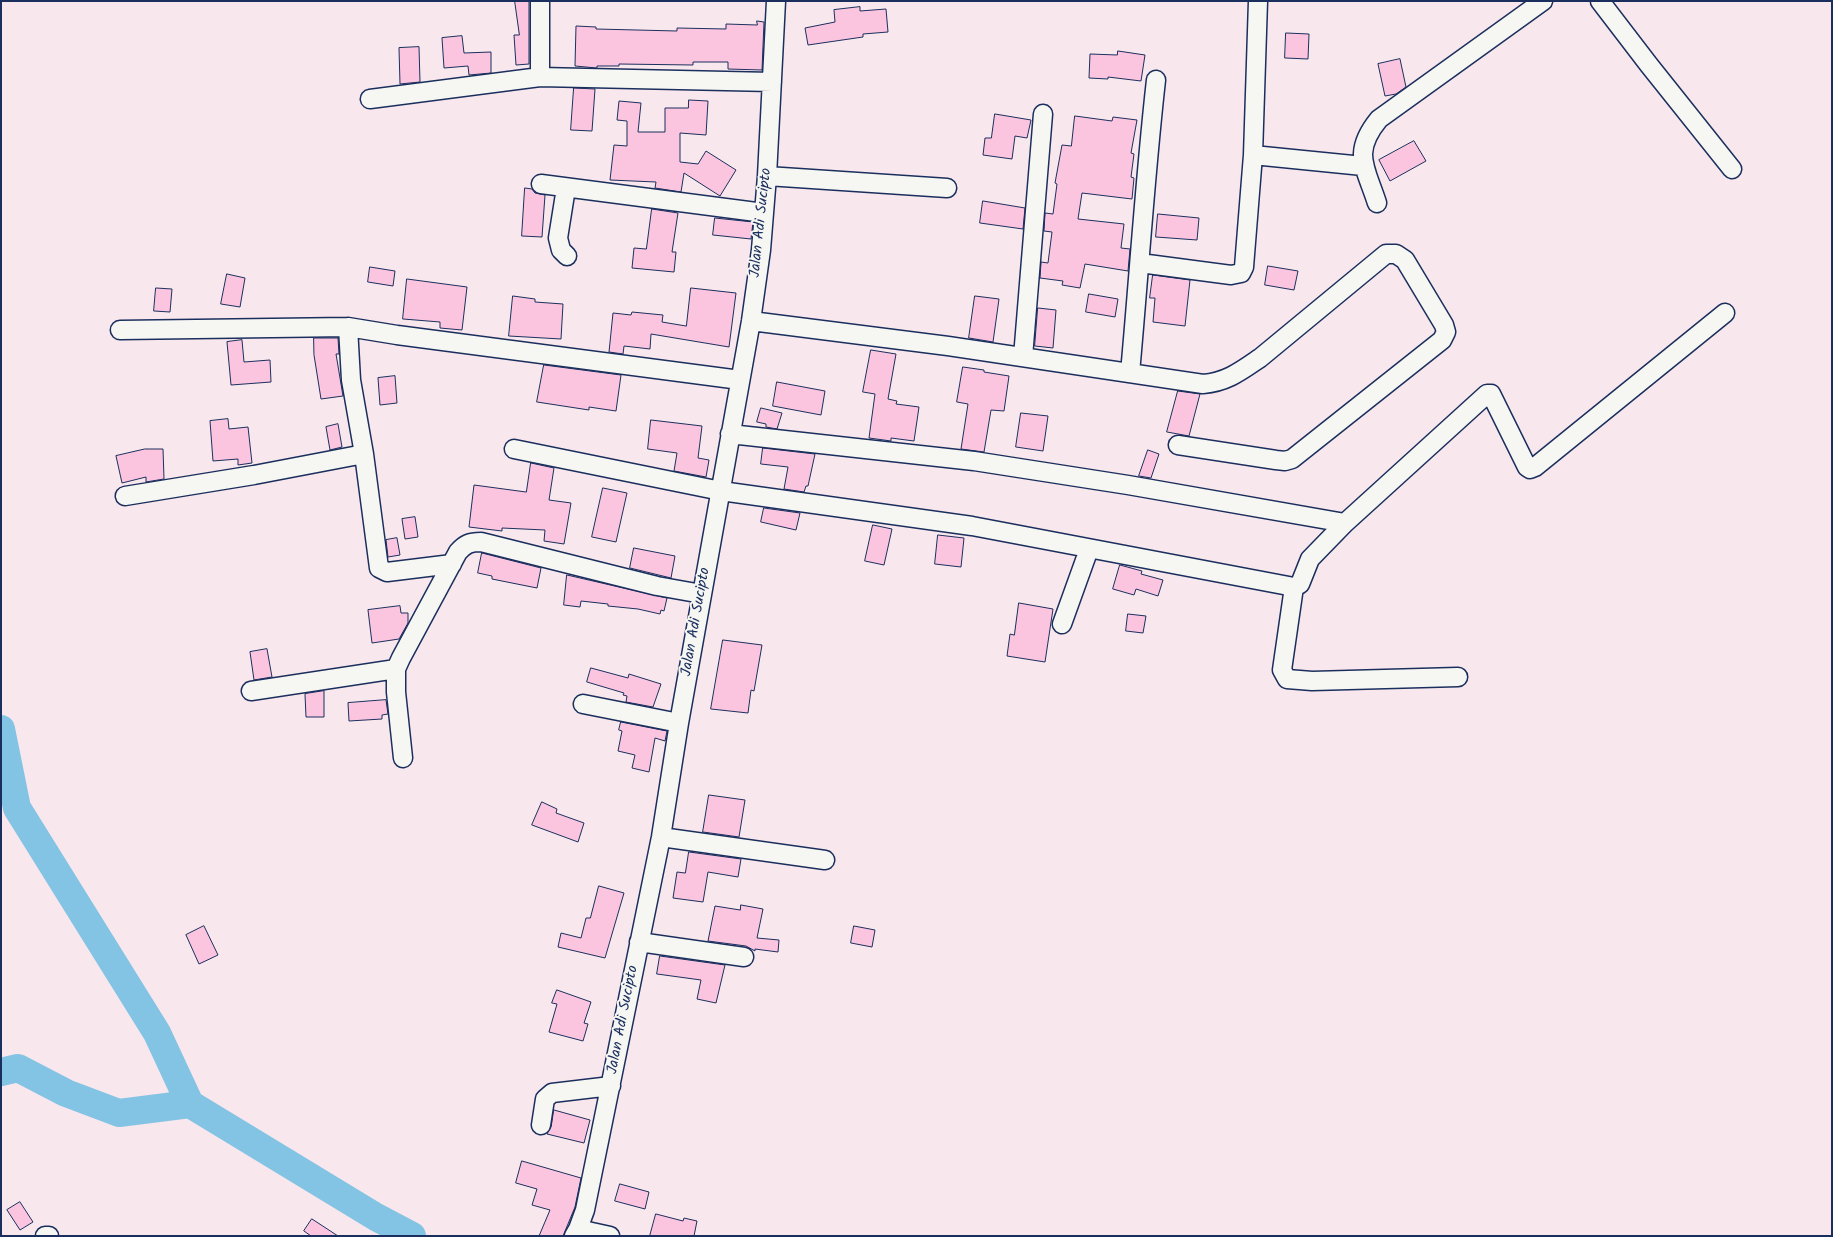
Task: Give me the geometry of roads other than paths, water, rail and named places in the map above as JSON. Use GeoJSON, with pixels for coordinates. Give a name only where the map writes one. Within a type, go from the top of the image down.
{"type":"FeatureCollection","features":[{"type":"Feature","properties":{"kind":"street"},"geometry":{"type":"LineString","coordinates":[[540,1],[540,77]]}},
{"type":"Feature","properties":{"kind":"street","name":"Jalan Adi Sucipto"},"geometry":{"type":"LineString","coordinates":[[576,1232],[585,1210],[661,837],[679,723],[751,321],[767,176],[776,1]]}},
{"type":"Feature","properties":{"kind":"street"},"geometry":{"type":"LineString","coordinates":[[1140,263],[1231,275],[1241,273],[1244,268],[1253,155],[1258,1]]}},
{"type":"Feature","properties":{"kind":"street"},"geometry":{"type":"LineString","coordinates":[[1377,203],[1363,166],[1366,136],[1379,119],[1543,1]]}},
{"type":"Feature","properties":{"kind":"street"},"geometry":{"type":"LineString","coordinates":[[1600,1],[1732,169]]}},
{"type":"Feature","properties":{"kind":"street"},"geometry":{"type":"LineString","coordinates":[[370,99],[540,77],[772,82]]}},
{"type":"Feature","properties":{"kind":"street"},"geometry":{"type":"LineString","coordinates":[[1130,372],[1140,263],[1146,165],[1156,80]]}},
{"type":"Feature","properties":{"kind":"street"},"geometry":{"type":"LineString","coordinates":[[1023,357],[1043,114]]}},
{"type":"Feature","properties":{"kind":"street"},"geometry":{"type":"LineString","coordinates":[[1253,155],[1363,166]]}},
{"type":"Feature","properties":{"kind":"street"},"geometry":{"type":"LineString","coordinates":[[767,176],[947,188]]}},
{"type":"Feature","properties":{"kind":"street"},"geometry":{"type":"LineString","coordinates":[[541,184],[764,213]]}},
{"type":"Feature","properties":{"kind":"street"},"geometry":{"type":"LineString","coordinates":[[566,188],[558,238],[561,250],[567,256]]}},
{"type":"Feature","properties":{"kind":"street"},"geometry":{"type":"LineString","coordinates":[[751,321],[1023,357],[1203,384],[1218,383],[1240,372],[1260,358],[1386,254],[1396,254],[1405,260],[1444,325],[1446,332],[1442,340],[1292,459],[1284,461],[1178,445]]}},
{"type":"Feature","properties":{"kind":"street"},"geometry":{"type":"LineString","coordinates":[[514,449],[721,491],[972,526],[1294,587],[1300,584],[1310,559],[1345,523],[1488,394],[1491,394],[1527,467],[1535,467],[1726,313]]}},
{"type":"Feature","properties":{"kind":"street"},"geometry":{"type":"LineString","coordinates":[[120,330],[348,327],[740,380]]}},
{"type":"Feature","properties":{"kind":"street"},"geometry":{"type":"LineString","coordinates":[[348,327],[351,380],[364,454],[379,568],[387,572],[452,564]]}},
{"type":"Feature","properties":{"kind":"street"},"geometry":{"type":"LineString","coordinates":[[730,434],[974,461],[1345,523]]}},
{"type":"Feature","properties":{"kind":"street"},"geometry":{"type":"LineString","coordinates":[[125,496],[254,475],[364,454]]}},
{"type":"Feature","properties":{"kind":"street"},"geometry":{"type":"LineString","coordinates":[[403,758],[396,692],[396,669],[464,545],[471,542],[481,542],[657,586],[702,594]]}},
{"type":"Feature","properties":{"kind":"street"},"geometry":{"type":"LineString","coordinates":[[1062,624],[1090,549]]}},
{"type":"Feature","properties":{"kind":"street"},"geometry":{"type":"LineString","coordinates":[[1294,587],[1282,670],[1287,678],[1312,681],[1458,677]]}},
{"type":"Feature","properties":{"kind":"street"},"geometry":{"type":"LineString","coordinates":[[252,691],[396,669]]}},
{"type":"Feature","properties":{"kind":"street"},"geometry":{"type":"LineString","coordinates":[[583,704],[679,723]]}},
{"type":"Feature","properties":{"kind":"street"},"geometry":{"type":"LineString","coordinates":[[661,837],[825,860]]}},
{"type":"Feature","properties":{"kind":"street"},"geometry":{"type":"LineString","coordinates":[[639,942],[744,957]]}},
{"type":"Feature","properties":{"kind":"street"},"geometry":{"type":"LineString","coordinates":[[542,1125],[546,1099],[552,1094],[611,1086]]}},
{"type":"Feature","properties":{"kind":"street"},"geometry":{"type":"LineString","coordinates":[[576,1232],[610,1236]]}},
{"type":"Feature","properties":{"kind":"street"},"geometry":{"type":"LineString","coordinates":[[45,1236],[50,1236]]}},
{"type":"Feature","properties":{"kind":"waterway"},"geometry":{"type":"LineString","coordinates":[[1,729],[17,808],[157,1033],[190,1104],[376,1217],[412,1236]]}},
{"type":"Feature","properties":{"kind":"waterway"},"geometry":{"type":"LineString","coordinates":[[1,1072],[18,1068],[66,1093],[119,1113],[190,1104]]}}]}
